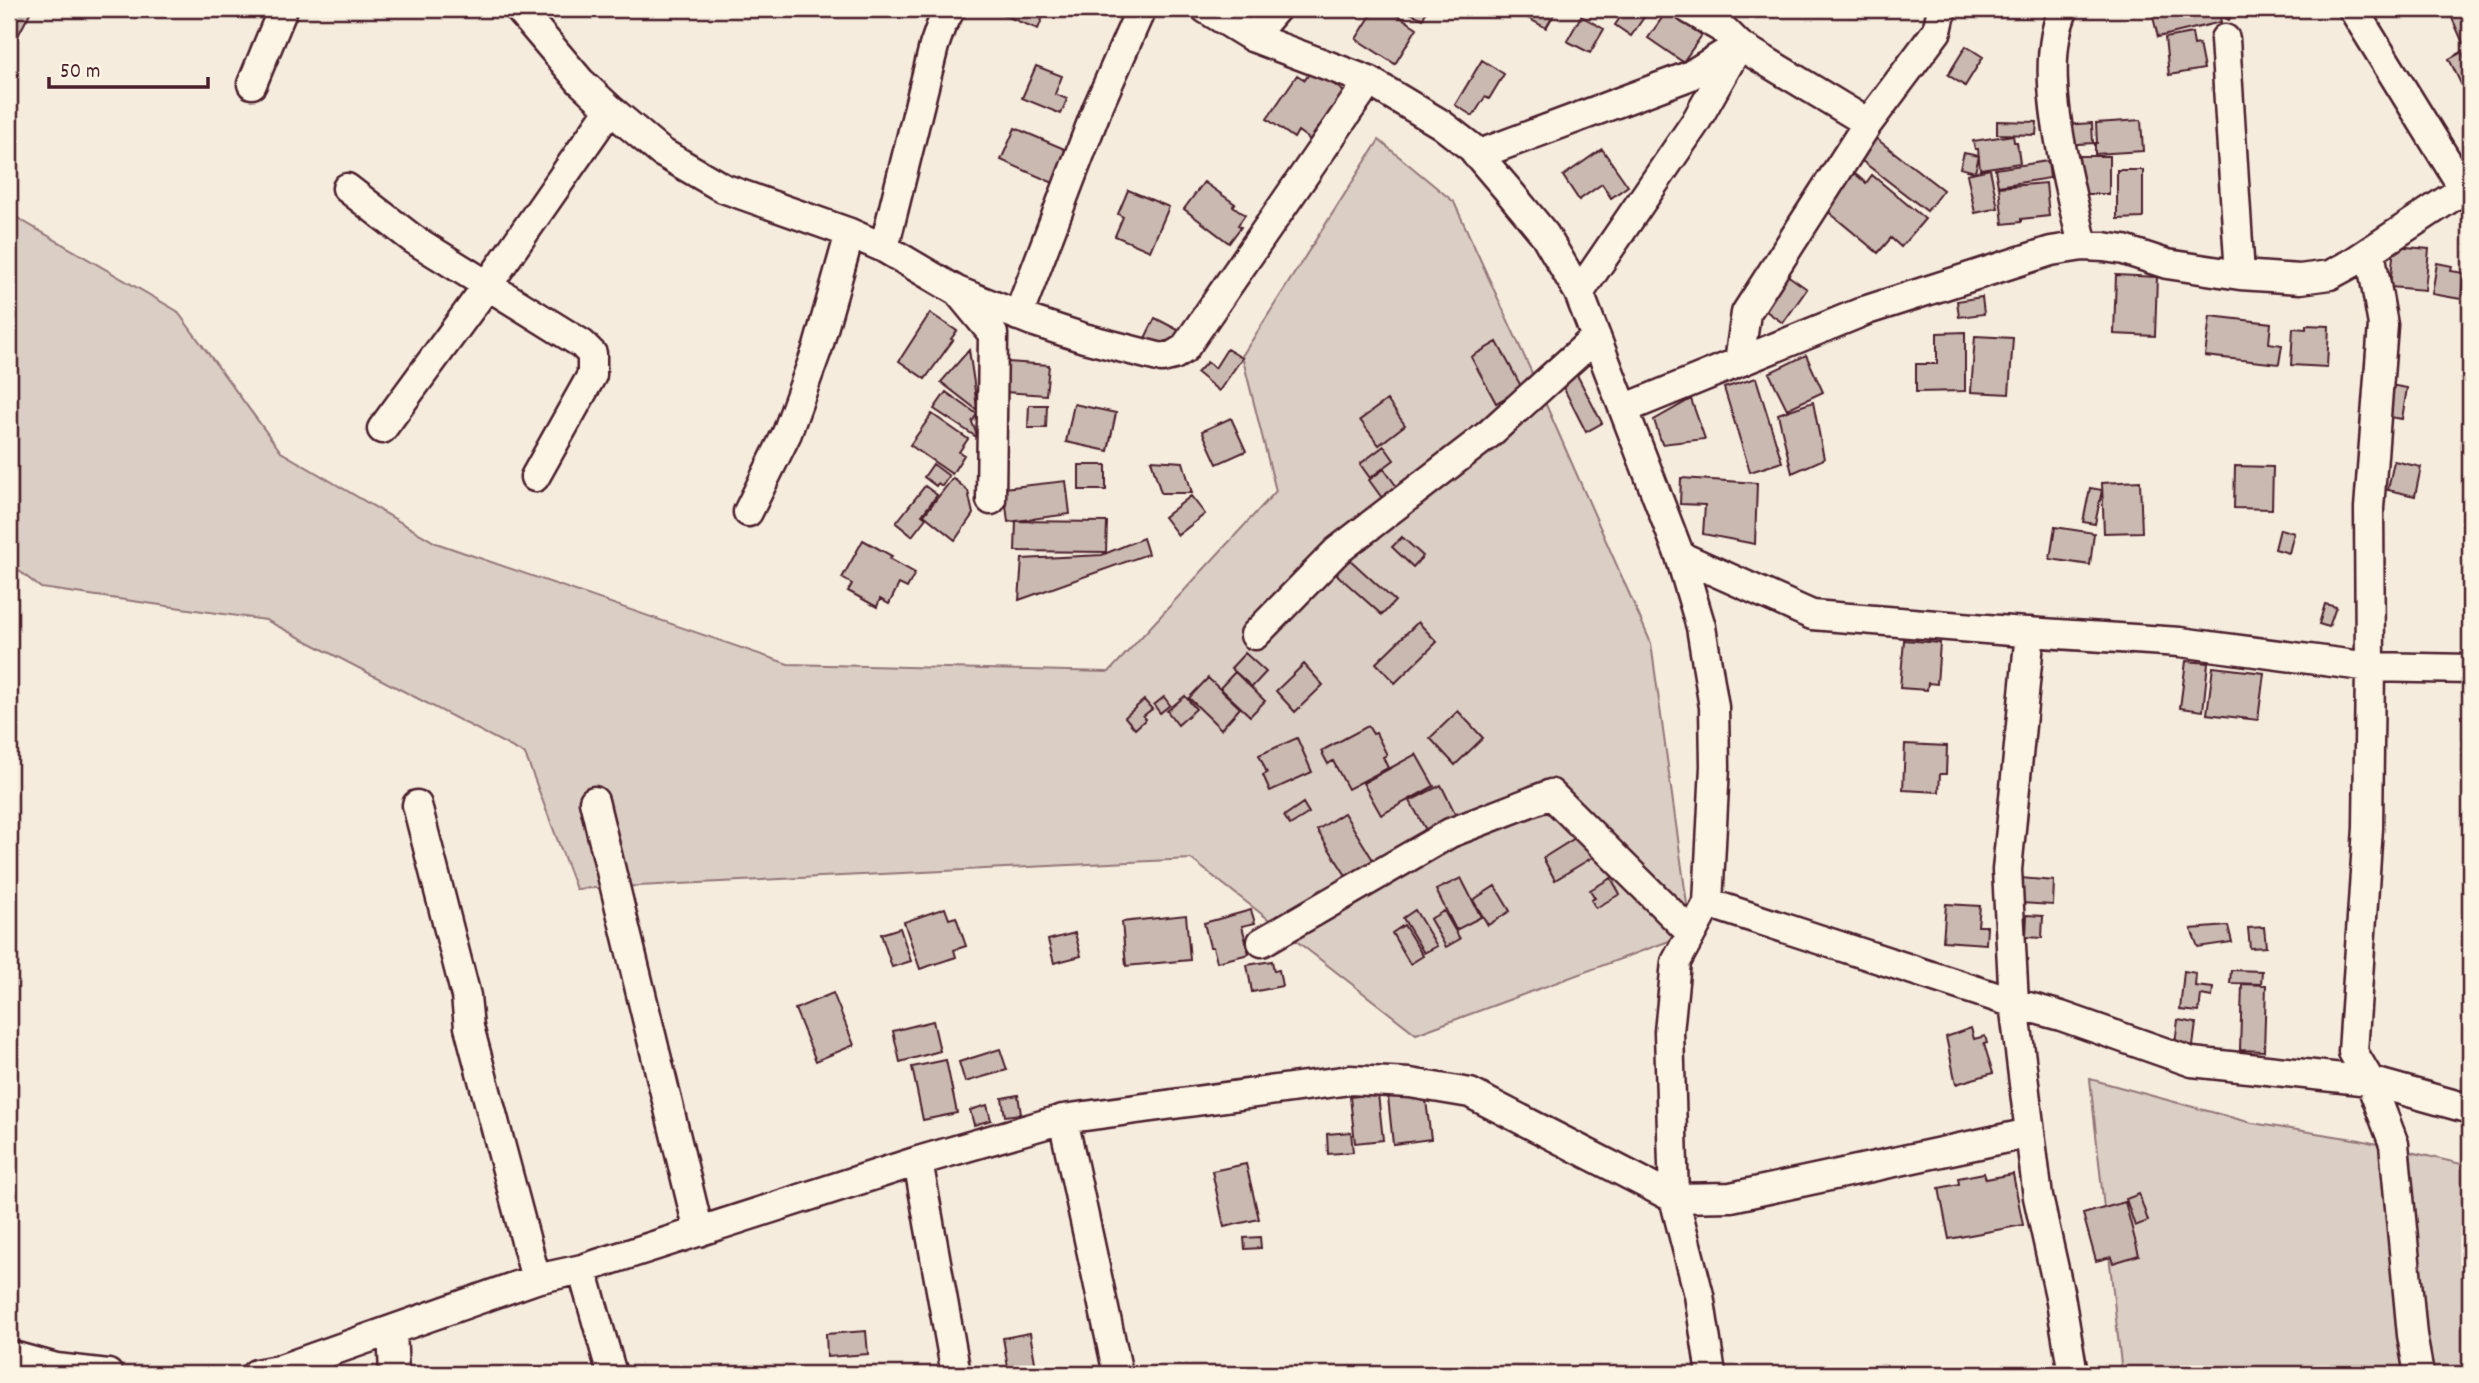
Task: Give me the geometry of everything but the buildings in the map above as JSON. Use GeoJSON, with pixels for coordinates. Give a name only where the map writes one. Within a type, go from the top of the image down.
{"type":"FeatureCollection","features":[{"type":"Feature","properties":{"kind":"street"},"geometry":{"type":"LineString","coordinates":[[251,84],[283,9]]}},
{"type":"Feature","properties":{"kind":"street"},"geometry":{"type":"LineString","coordinates":[[520,9],[580,81],[610,109],[660,152],[723,188],[850,233],[884,248],[957,291],[1018,316],[1084,338],[1162,358],[1184,349],[1369,81]]}},
{"type":"Feature","properties":{"kind":"street"},"geometry":{"type":"LineString","coordinates":[[884,248],[934,46],[951,9]]}},
{"type":"Feature","properties":{"kind":"street"},"geometry":{"type":"LineString","coordinates":[[1018,316],[1097,109],[1141,9]]}},
{"type":"Feature","properties":{"kind":"street"},"geometry":{"type":"LineString","coordinates":[[1206,9],[1252,37],[1369,81],[1441,124],[1477,155],[1545,235],[1579,293],[1680,556],[1701,627],[1714,707],[1715,766],[1708,903],[1676,962],[1669,1032],[1674,1198],[1699,1295],[1711,1374]]}},
{"type":"Feature","properties":{"kind":"street"},"geometry":{"type":"LineString","coordinates":[[1252,37],[1276,9]]}},
{"type":"Feature","properties":{"kind":"street"},"geometry":{"type":"LineString","coordinates":[[1689,9],[1723,29],[1739,45],[1868,123]]}},
{"type":"Feature","properties":{"kind":"street"},"geometry":{"type":"LineString","coordinates":[[1739,362],[1746,313],[1868,123],[1937,31],[1942,9]]}},
{"type":"Feature","properties":{"kind":"street"},"geometry":{"type":"LineString","coordinates":[[2064,9],[2059,19],[2053,53],[2056,121],[2082,246]]}},
{"type":"Feature","properties":{"kind":"street"},"geometry":{"type":"LineString","coordinates":[[1624,409],[1867,310],[2051,251],[2082,246],[2124,250],[2167,264],[2240,275],[2300,279],[2330,275],[2467,187],[2353,9]]}},
{"type":"Feature","properties":{"kind":"street"},"geometry":{"type":"LineString","coordinates":[[2225,39],[2240,275]]}},
{"type":"Feature","properties":{"kind":"street"},"geometry":{"type":"LineString","coordinates":[[1477,155],[1689,76],[1739,45]]}},
{"type":"Feature","properties":{"kind":"street"},"geometry":{"type":"LineString","coordinates":[[1579,293],[1695,123],[1739,45]]}},
{"type":"Feature","properties":{"kind":"street"},"geometry":{"type":"LineString","coordinates":[[382,429],[487,286],[610,109]]}},
{"type":"Feature","properties":{"kind":"street"},"geometry":{"type":"LineString","coordinates":[[347,188],[412,239],[582,344],[592,354],[592,374],[535,477]]}},
{"type":"Feature","properties":{"kind":"street"},"geometry":{"type":"LineString","coordinates":[[748,512],[787,433],[818,347],[850,233]]}},
{"type":"Feature","properties":{"kind":"street"},"geometry":{"type":"LineString","coordinates":[[2370,251],[2383,325],[2369,508],[2371,667],[2368,828],[2353,1052],[2370,1082],[2394,1143],[2412,1335],[2419,1374]]}},
{"type":"Feature","properties":{"kind":"street"},"geometry":{"type":"LineString","coordinates":[[957,291],[993,334],[991,500]]}},
{"type":"Feature","properties":{"kind":"street"},"geometry":{"type":"LineString","coordinates":[[1255,635],[1337,551],[1489,434],[1596,337]]}},
{"type":"Feature","properties":{"kind":"street"},"geometry":{"type":"LineString","coordinates":[[1680,556],[1812,615],[2180,642],[2371,667],[2470,669]]}},
{"type":"Feature","properties":{"kind":"street"},"geometry":{"type":"LineString","coordinates":[[2029,632],[2007,870],[2014,1003],[2038,1197],[2060,1296],[2073,1374]]}},
{"type":"Feature","properties":{"kind":"street"},"geometry":{"type":"LineString","coordinates":[[1262,942],[1450,833],[1551,794],[1691,933]]}},
{"type":"Feature","properties":{"kind":"street"},"geometry":{"type":"LineString","coordinates":[[594,801],[699,1232]]}},
{"type":"Feature","properties":{"kind":"street"},"geometry":{"type":"LineString","coordinates":[[417,805],[466,996],[469,1027],[536,1279]]}},
{"type":"Feature","properties":{"kind":"street"},"geometry":{"type":"LineString","coordinates":[[1708,903],[2061,1016],[2192,1062],[2370,1082],[2470,1109]]}},
{"type":"Feature","properties":{"kind":"street"},"geometry":{"type":"LineString","coordinates":[[256,1374],[278,1370],[536,1279],[582,1269],[918,1161],[1063,1119],[1350,1080],[1410,1083],[1469,1093],[1674,1198],[1731,1197],[2030,1133]]}},
{"type":"Feature","properties":{"kind":"street"},"geometry":{"type":"LineString","coordinates":[[1063,1119],[1118,1374]]}},
{"type":"Feature","properties":{"kind":"street"},"geometry":{"type":"LineString","coordinates":[[918,1161],[956,1374]]}},
{"type":"Feature","properties":{"kind":"street"},"geometry":{"type":"LineString","coordinates":[[582,1269],[612,1374]]}},
{"type":"Feature","properties":{"kind":"street"},"geometry":{"type":"LineString","coordinates":[[392,1330],[394,1374]]}},
{"type":"Feature","properties":{"kind":"street"},"geometry":{"type":"LineString","coordinates":[[9,1355],[56,1368],[108,1374]]}},
{"type":"Feature","properties":{"kind":"shaded area"},"geometry":{"type":"Polygon","coordinates":[[[1379,140],[1454,202],[1651,643],[1691,933],[1416,1034],[1191,859],[576,889],[525,754],[266,620],[41,588],[9,563],[9,213],[177,311],[281,452],[436,543],[788,664],[1109,672],[1276,491],[1242,356],[1379,140]]]}},
{"type":"Feature","properties":{"kind":"shaded area"},"geometry":{"type":"Polygon","coordinates":[[[2090,1079],[2252,1123],[2360,1140],[2470,1166],[2470,1374],[2122,1374],[2090,1079]]]}}]}
